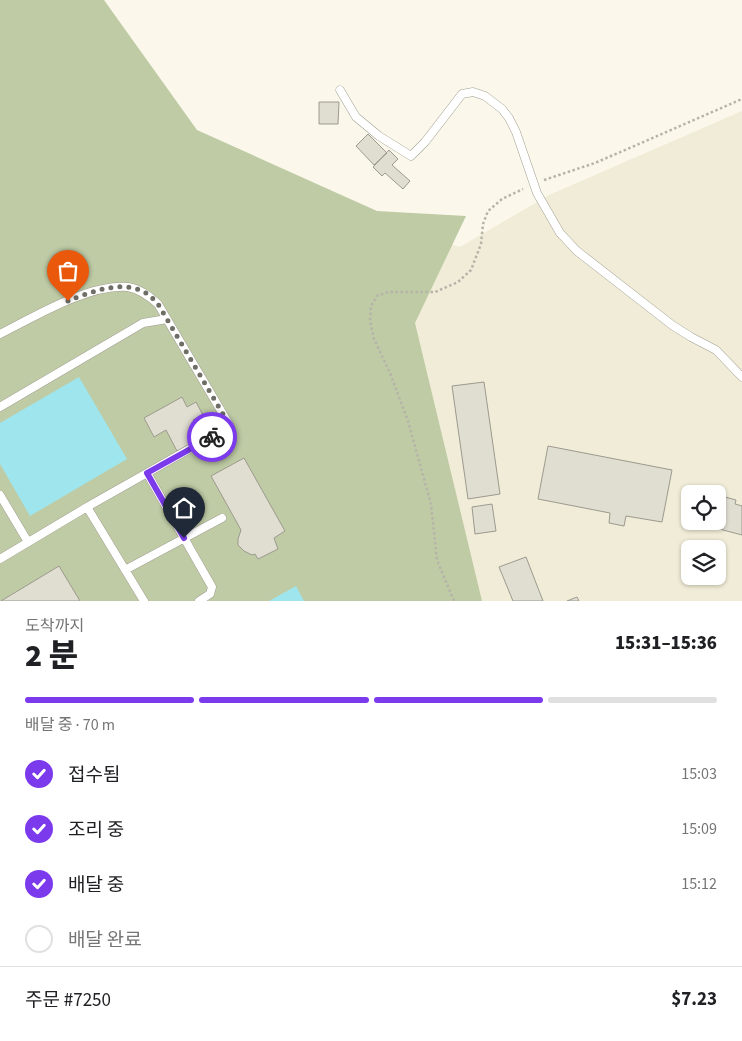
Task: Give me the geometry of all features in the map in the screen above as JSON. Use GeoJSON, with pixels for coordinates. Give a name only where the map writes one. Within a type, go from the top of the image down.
{"type":"FeatureCollection","features":[{"type":"Feature","properties":{"kind":"lane"},"geometry":{"type":"LineString","coordinates":[[340,90],[356,117],[379,136],[411,156],[425,142],[462,94],[473,92],[484,96],[502,109],[509,118],[516,132],[536,193],[560,233],[577,251],[672,324],[691,337],[716,350],[742,378]]}},
{"type":"Feature","properties":{"kind":"lane"},"geometry":{"type":"LineString","coordinates":[[0,334],[82,295],[111,287],[130,287],[146,293],[158,304],[230,426],[0,559]]}},
{"type":"Feature","properties":{"kind":"lane"},"geometry":{"type":"LineString","coordinates":[[0,407],[143,324],[167,319]]}},
{"type":"Feature","properties":{"kind":"lane"},"geometry":{"type":"LineString","coordinates":[[147,473],[212,587],[210,594],[199,601]]}},
{"type":"Feature","properties":{"kind":"lane"},"geometry":{"type":"LineString","coordinates":[[0,495],[28,542]]}},
{"type":"Feature","properties":{"kind":"lane"},"geometry":{"type":"LineString","coordinates":[[87,507],[144,601]]}},
{"type":"Feature","properties":{"kind":"lane"},"geometry":{"type":"LineString","coordinates":[[125,570],[222,518]]}},
{"type":"Feature","properties":{"kind":"path"},"geometry":{"type":"LineString","coordinates":[[454,601],[437,560],[431,504],[408,421],[390,373],[374,339],[370,321],[371,306],[377,296],[388,292],[435,292],[458,282],[471,270],[481,244],[483,224],[488,211],[502,199],[533,184],[595,163],[742,99]]}},
{"type":"Feature","properties":{"kind":"shaded area"},"geometry":{"type":"Polygon","coordinates":[[[742,111],[742,601],[0,601],[0,114],[460,247],[549,195],[742,111]]]}},
{"type":"Feature","properties":{"kind":"green space"},"geometry":{"type":"Polygon","coordinates":[[[0,0],[104,0],[197,130],[377,211],[466,216],[415,323],[482,601],[0,601],[0,0]]]}},
{"type":"Feature","properties":{"kind":"water"},"geometry":{"type":"Polygon","coordinates":[[[79,377],[127,459],[30,516],[0,464],[0,423],[79,377]]]}},
{"type":"Feature","properties":{"kind":"water"},"geometry":{"type":"Polygon","coordinates":[[[296,586],[304,601],[269,601],[296,586]]]}},
{"type":"Feature","properties":{"kind":"building"},"geometry":{"type":"Polygon","coordinates":[[[319,102],[339,102],[338,124],[319,124],[319,102]]]}},
{"type":"Feature","properties":{"kind":"building"},"geometry":{"type":"Polygon","coordinates":[[[368,134],[387,153],[374,165],[356,146],[368,134]]]}},
{"type":"Feature","properties":{"kind":"building"},"geometry":{"type":"Polygon","coordinates":[[[389,150],[398,159],[392,165],[410,181],[403,189],[385,173],[382,176],[373,167],[389,150]]]}},
{"type":"Feature","properties":{"kind":"building"},"geometry":{"type":"Polygon","coordinates":[[[484,382],[500,494],[468,499],[452,386],[484,382]]]}},
{"type":"Feature","properties":{"kind":"building"},"geometry":{"type":"Polygon","coordinates":[[[182,397],[187,407],[196,402],[203,415],[193,420],[203,437],[177,451],[166,430],[154,437],[144,418],[182,397]]]}},
{"type":"Feature","properties":{"kind":"building"},"geometry":{"type":"Polygon","coordinates":[[[548,446],[672,470],[662,522],[626,516],[624,526],[609,523],[610,513],[538,499],[548,446]]]}},
{"type":"Feature","properties":{"kind":"building"},"geometry":{"type":"Polygon","coordinates":[[[244,458],[285,531],[274,538],[278,549],[258,559],[255,554],[252,555],[244,551],[238,545],[241,530],[211,476],[244,458]]]}},
{"type":"Feature","properties":{"kind":"building"},"geometry":{"type":"Polygon","coordinates":[[[726,497],[736,500],[735,504],[742,506],[742,535],[723,530],[726,530],[726,497]]]}},
{"type":"Feature","properties":{"kind":"building"},"geometry":{"type":"Polygon","coordinates":[[[492,504],[496,531],[475,534],[472,507],[492,504]]]}},
{"type":"Feature","properties":{"kind":"building"},"geometry":{"type":"Polygon","coordinates":[[[526,557],[543,601],[513,601],[499,567],[526,557]]]}},
{"type":"Feature","properties":{"kind":"building"},"geometry":{"type":"Polygon","coordinates":[[[59,566],[80,601],[1,601],[59,566]]]}},
{"type":"Feature","properties":{"kind":"building"},"geometry":{"type":"Polygon","coordinates":[[[577,597],[579,601],[567,601],[577,597]]]}},
{"type":"Feature","properties":{"kind":"way so far"},"geometry":{"type":"LineString","coordinates":[[68,301],[111,287],[130,287],[146,293],[158,304],[230,426],[212,437]]}},
{"type":"Feature","properties":{"kind":"route"},"geometry":{"type":"LineString","coordinates":[[184,538],[147,473],[212,437]]}}]}
